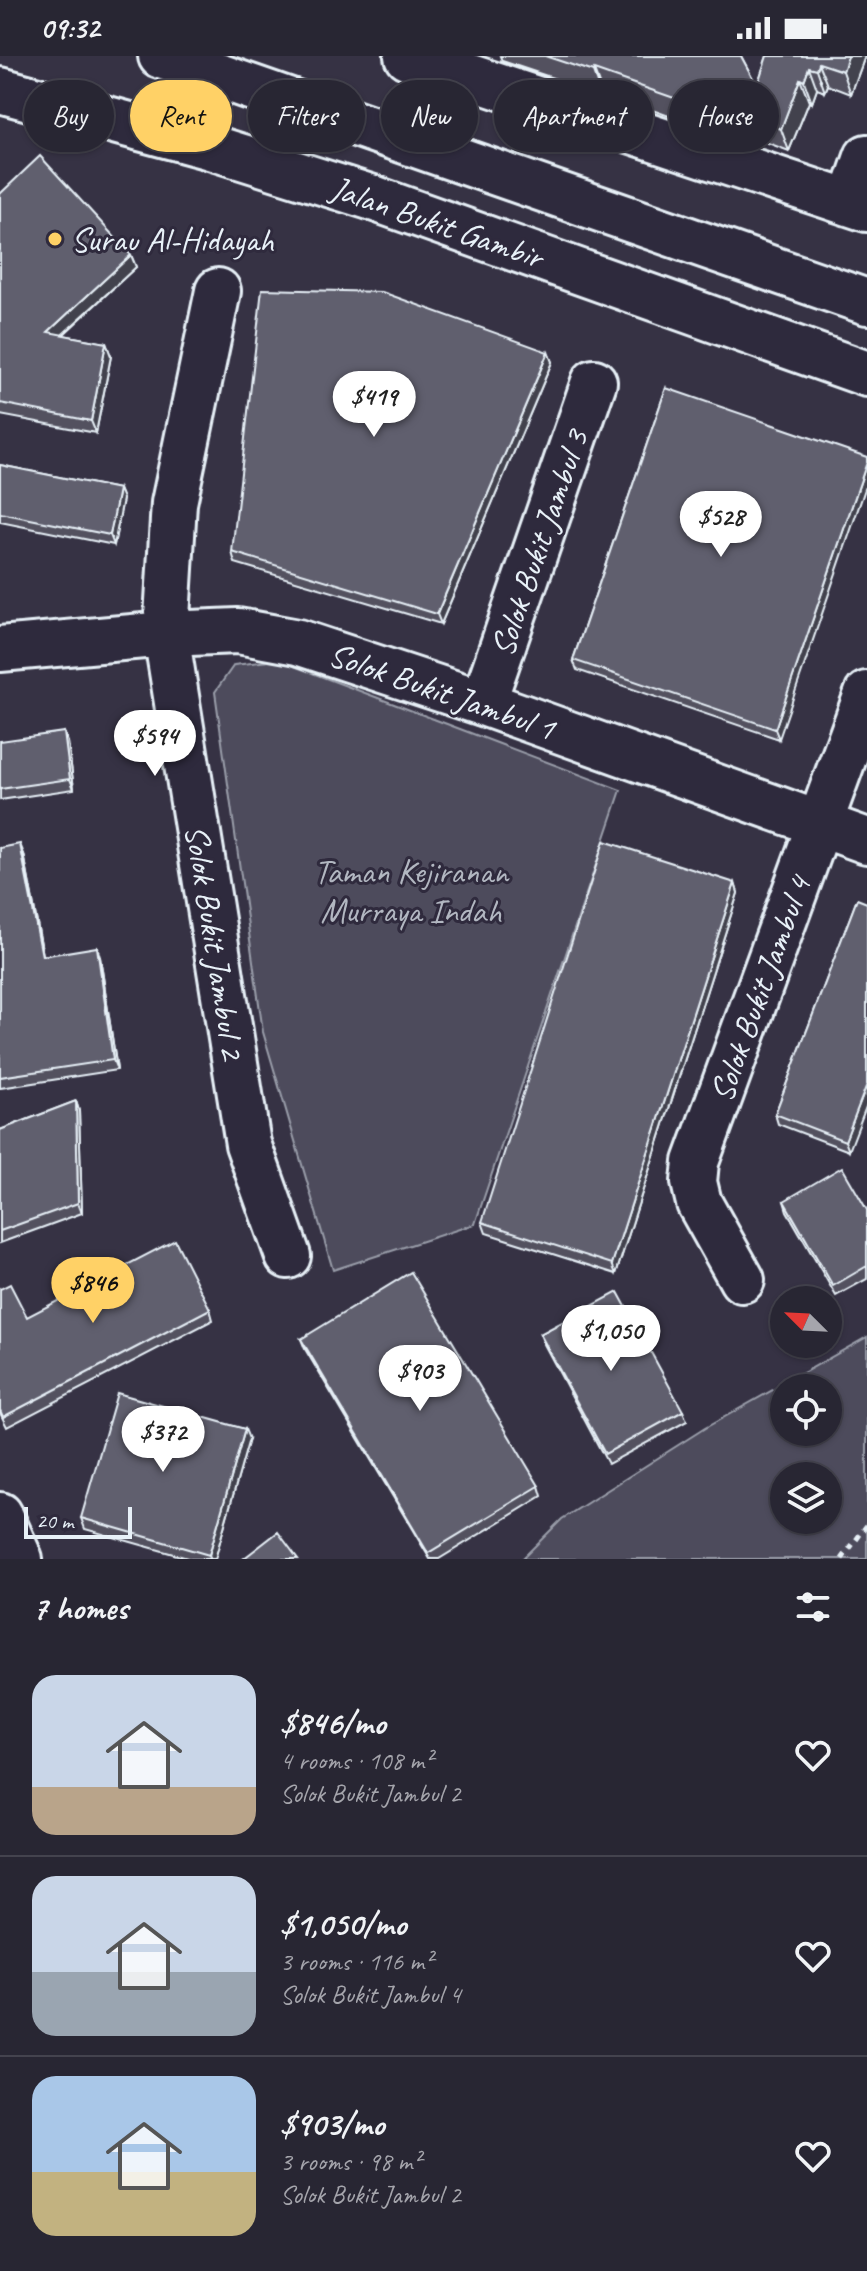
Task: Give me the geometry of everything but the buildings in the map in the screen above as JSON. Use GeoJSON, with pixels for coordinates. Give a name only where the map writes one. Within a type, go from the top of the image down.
{"type":"FeatureCollection","features":[{"type":"Feature","properties":{"kind":"street","name":"Jalan Bukit Gambir"},"geometry":{"type":"LineString","coordinates":[[161,56],[867,302]]}},
{"type":"Feature","properties":{"kind":"street"},"geometry":{"type":"LineString","coordinates":[[407,56],[859,206],[867,157]]}},
{"type":"Feature","properties":{"kind":"street","name":"Jalan Bukit Gambir"},"geometry":{"type":"LineString","coordinates":[[0,90],[207,146],[370,197],[867,374]]}},
{"type":"Feature","properties":{"kind":"street","name":"Solok Bukit Jambul 2"},"geometry":{"type":"LineString","coordinates":[[218,291],[174,503],[166,634],[248,1144],[288,1256]]}},
{"type":"Feature","properties":{"kind":"street","name":"Solok Bukit Jambul 3"},"geometry":{"type":"LineString","coordinates":[[483,703],[594,382]]}},
{"type":"Feature","properties":{"kind":"street","name":"Solok Bukit Jambul 1"},"geometry":{"type":"LineString","coordinates":[[0,649],[166,634],[238,631],[298,642],[483,703],[867,841]]}},
{"type":"Feature","properties":{"kind":"street","name":"Solok Bukit Jambul 4"},"geometry":{"type":"LineString","coordinates":[[742,1280],[699,1203],[694,1182],[696,1162],[867,694]]}},
{"type":"Feature","properties":{"kind":"street"},"geometry":{"type":"LineString","coordinates":[[0,1515],[20,1559]]}},
{"type":"Feature","properties":{"kind":"path"},"geometry":{"type":"LineString","coordinates":[[842,1559],[867,1525]]}},
{"type":"Feature","properties":{"kind":"green space","name":"Taman Kejiranan Murraya Indah"},"geometry":{"type":"Polygon","coordinates":[[[278,660],[621,790],[475,1224],[333,1270],[263,1032],[215,692],[234,665],[278,660]]]}},
{"type":"Feature","properties":{"kind":"green space"},"geometry":{"type":"Polygon","coordinates":[[[867,1337],[867,1559],[522,1559],[562,1519],[705,1428],[770,1391],[770,1446],[842,1446],[842,1374],[801,1374],[830,1358],[842,1358],[842,1351],[867,1337]]]}},
{"type":"Feature","properties":{"kind":"place","name":"Surau Al-Hidayah"},"geometry":{"type":"Point","coordinates":[55,239]}}]}
